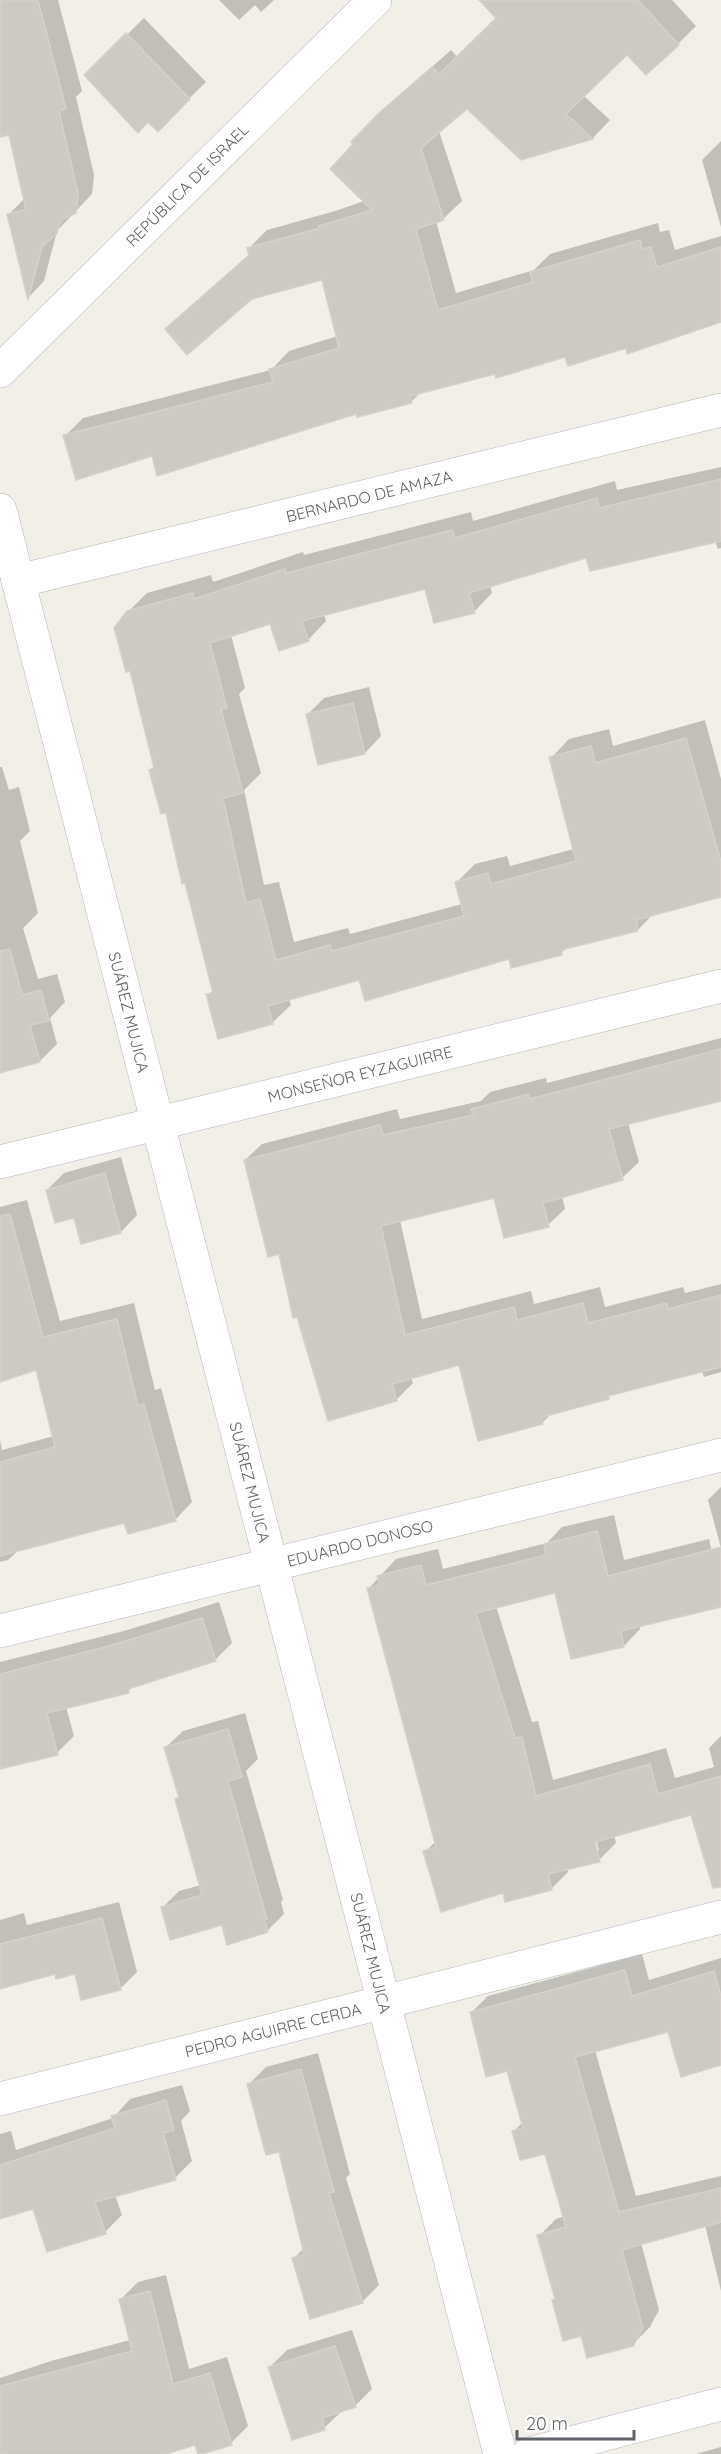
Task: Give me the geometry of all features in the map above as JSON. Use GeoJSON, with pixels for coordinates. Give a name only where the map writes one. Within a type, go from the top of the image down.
{"type":"FeatureCollection","features":[{"type":"Feature","properties":{"kind":"street","name":"REPÚBLICA DE ISRAEL"},"geometry":{"type":"LineString","coordinates":[[0,371],[375,0]]}},
{"type":"Feature","properties":{"kind":"street","name":"BERNARDO DE AMAZA"},"geometry":{"type":"LineString","coordinates":[[18,581],[721,410]]}},
{"type":"Feature","properties":{"kind":"street","name":"SUÁREZ MUJICA"},"geometry":{"type":"LineString","coordinates":[[0,510],[500,2454]]}},
{"type":"Feature","properties":{"kind":"street","name":"MONSEÑOR EYZAGUIRRE"},"geometry":{"type":"LineString","coordinates":[[0,1162],[721,986]]}},
{"type":"Feature","properties":{"kind":"street","name":"EDUARDO DONOSO"},"geometry":{"type":"LineString","coordinates":[[0,1631],[721,1455]]}},
{"type":"Feature","properties":{"kind":"street","name":"PEDRO AGUIRRE CERDA"},"geometry":{"type":"LineString","coordinates":[[0,2099],[721,1917]]}},
{"type":"Feature","properties":{"kind":"street"},"geometry":{"type":"LineString","coordinates":[[529,2454],[721,2404]]}},
{"type":"Feature","properties":{"kind":"building"},"geometry":{"type":"Polygon","coordinates":[[[0,0],[38,0],[66,109],[59,111],[78,193],[76,213],[61,220],[57,233],[42,247],[28,300],[7,214],[26,210],[9,135],[0,137],[0,0]]]}},
{"type":"Feature","properties":{"kind":"building"},"geometry":{"type":"Polygon","coordinates":[[[479,0],[638,0],[679,45],[646,75],[627,55],[566,114],[593,139],[521,160],[467,109],[421,148],[444,220],[416,229],[438,310],[533,282],[530,272],[640,240],[642,249],[651,247],[657,267],[721,247],[721,322],[627,354],[626,348],[568,366],[565,357],[496,378],[495,374],[410,396],[412,403],[357,417],[356,414],[157,476],[152,456],[76,480],[63,435],[273,382],[269,369],[339,348],[322,280],[252,299],[187,355],[165,329],[249,255],[247,248],[320,228],[319,226],[372,210],[330,169],[353,144],[351,142],[378,114],[432,67],[439,74],[496,18],[479,0]]]}},
{"type":"Feature","properties":{"kind":"building"},"geometry":{"type":"Polygon","coordinates":[[[126,33],[190,99],[158,132],[148,122],[138,133],[84,75],[126,33]]]}},
{"type":"Feature","properties":{"kind":"building"},"geometry":{"type":"Polygon","coordinates":[[[721,479],[721,541],[590,571],[586,558],[469,593],[475,613],[434,623],[425,589],[302,621],[309,641],[279,651],[270,624],[210,643],[227,708],[221,709],[243,793],[223,798],[246,903],[260,899],[276,960],[330,945],[332,951],[464,916],[455,882],[488,873],[491,884],[576,861],[549,757],[591,746],[595,763],[686,738],[721,862],[721,897],[636,920],[638,931],[561,950],[562,955],[511,968],[509,959],[365,1001],[359,980],[268,1006],[273,1024],[218,1039],[206,994],[213,993],[185,883],[182,884],[166,813],[161,814],[149,770],[154,768],[130,671],[126,672],[114,628],[127,611],[193,593],[194,599],[285,569],[286,573],[452,530],[455,538],[597,498],[599,508],[721,479]]]}},
{"type":"Feature","properties":{"kind":"building"},"geometry":{"type":"Polygon","coordinates":[[[353,703],[365,754],[318,765],[306,714],[353,703]]]}},
{"type":"Feature","properties":{"kind":"building"},"geometry":{"type":"Polygon","coordinates":[[[10,949],[22,995],[41,990],[49,1021],[30,1025],[40,1062],[0,1073],[0,951],[10,949]]]}},
{"type":"Feature","properties":{"kind":"building"},"geometry":{"type":"Polygon","coordinates":[[[721,1049],[721,1101],[609,1129],[623,1180],[543,1203],[549,1227],[504,1238],[494,1198],[381,1226],[405,1335],[514,1307],[517,1320],[583,1303],[588,1323],[667,1303],[668,1309],[721,1295],[721,1367],[608,1396],[609,1399],[542,1417],[543,1424],[478,1441],[459,1365],[392,1384],[397,1401],[328,1421],[297,1317],[293,1318],[279,1254],[268,1257],[244,1160],[380,1125],[383,1135],[473,1115],[471,1109],[529,1094],[530,1099],[721,1049]]]}},
{"type":"Feature","properties":{"kind":"building"},"geometry":{"type":"Polygon","coordinates":[[[105,1173],[121,1233],[81,1244],[74,1218],[55,1223],[46,1190],[105,1173]]]}},
{"type":"Feature","properties":{"kind":"building"},"geometry":{"type":"Polygon","coordinates":[[[10,1214],[43,1337],[117,1319],[138,1406],[144,1404],[176,1521],[128,1534],[124,1523],[0,1556],[0,1462],[55,1447],[36,1370],[0,1382],[0,1216],[10,1214]]]}},
{"type":"Feature","properties":{"kind":"building"},"geometry":{"type":"Polygon","coordinates":[[[597,1531],[608,1576],[721,1547],[721,1607],[621,1631],[624,1647],[571,1659],[555,1593],[476,1613],[515,1738],[522,1737],[536,1796],[650,1764],[658,1794],[721,1776],[721,1887],[713,1888],[691,1815],[595,1842],[600,1862],[548,1874],[552,1890],[505,1902],[503,1893],[441,1912],[423,1851],[436,1847],[367,1588],[380,1585],[377,1576],[421,1565],[426,1585],[546,1555],[544,1544],[597,1531]]]}},
{"type":"Feature","properties":{"kind":"building"},"geometry":{"type":"Polygon","coordinates":[[[202,1618],[216,1661],[128,1689],[129,1693],[47,1713],[58,1755],[0,1769],[0,1674],[105,1647],[202,1618]]]}},
{"type":"Feature","properties":{"kind":"building"},"geometry":{"type":"Polygon","coordinates":[[[228,1729],[242,1777],[228,1781],[267,1919],[264,1919],[268,1932],[227,1945],[222,1925],[170,1940],[161,1907],[202,1895],[175,1799],[179,1798],[164,1747],[228,1729]]]}},
{"type":"Feature","properties":{"kind":"building"},"geometry":{"type":"Polygon","coordinates":[[[102,1918],[121,1990],[81,2000],[75,1974],[56,1979],[55,1974],[0,1989],[0,1944],[102,1918]]]}},
{"type":"Feature","properties":{"kind":"building"},"geometry":{"type":"Polygon","coordinates":[[[625,1970],[632,1996],[714,1971],[721,1996],[721,2065],[681,2077],[668,2032],[575,2057],[619,2212],[721,2188],[721,2222],[622,2250],[643,2328],[633,2346],[587,2358],[581,2336],[563,2341],[552,2300],[555,2299],[537,2235],[566,2227],[545,2154],[520,2160],[512,2131],[523,2128],[507,2071],[486,2077],[470,2012],[625,1970]]]}},
{"type":"Feature","properties":{"kind":"building"},"geometry":{"type":"Polygon","coordinates":[[[301,2069],[334,2192],[329,2193],[363,2303],[310,2319],[292,2258],[304,2254],[279,2152],[266,2155],[247,2084],[301,2069]]]}},
{"type":"Feature","properties":{"kind":"building"},"geometry":{"type":"Polygon","coordinates":[[[166,2100],[174,2130],[163,2133],[176,2180],[95,2202],[106,2234],[47,2252],[33,2209],[0,2219],[0,2165],[115,2128],[111,2116],[166,2100]]]}},
{"type":"Feature","properties":{"kind":"building"},"geometry":{"type":"Polygon","coordinates":[[[150,2291],[173,2384],[210,2373],[232,2445],[202,2454],[198,2454],[195,2445],[166,2454],[0,2454],[0,2386],[132,2351],[119,2299],[150,2291]]]}},
{"type":"Feature","properties":{"kind":"building"},"geometry":{"type":"Polygon","coordinates":[[[335,2346],[356,2407],[322,2418],[325,2430],[292,2440],[268,2367],[335,2346]]]}}]}
